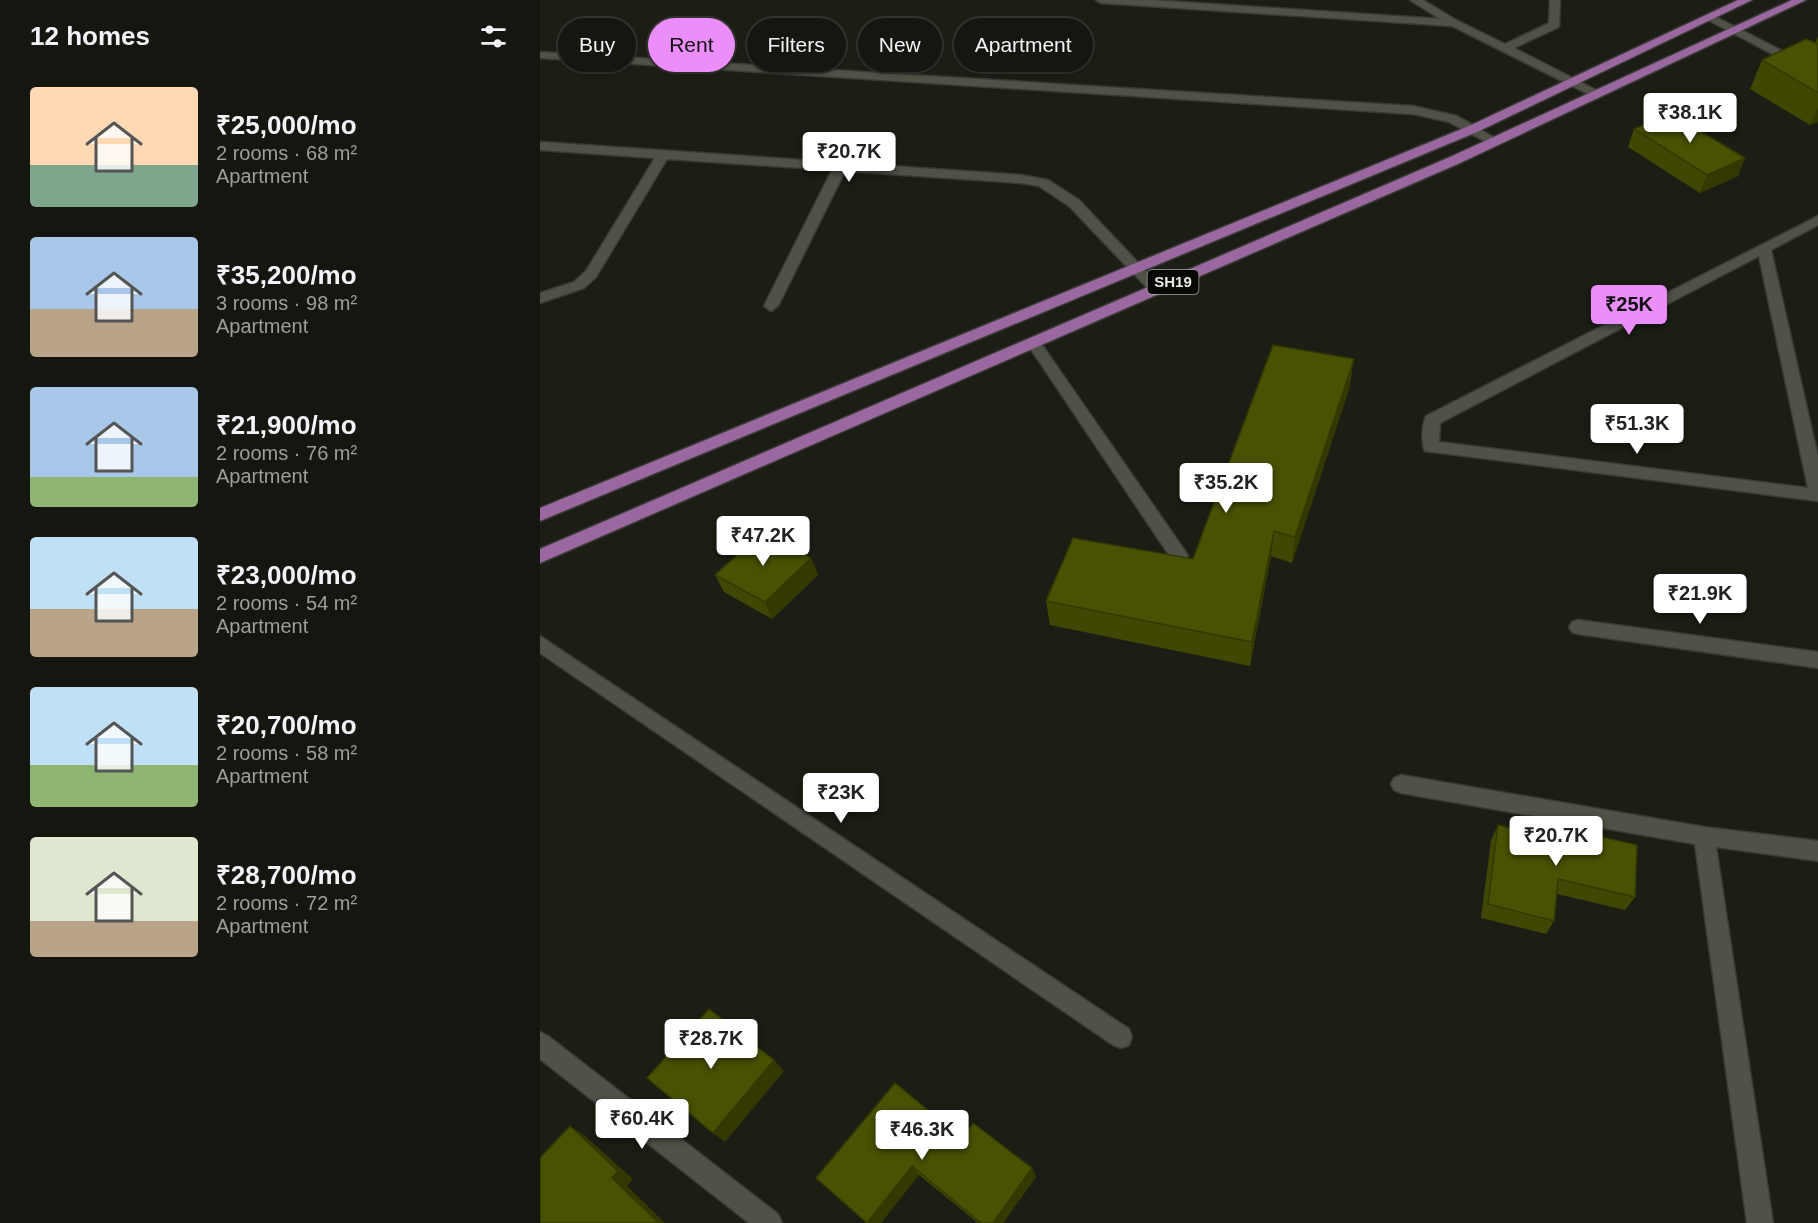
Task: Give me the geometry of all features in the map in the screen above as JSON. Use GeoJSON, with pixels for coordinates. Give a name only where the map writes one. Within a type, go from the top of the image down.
{"type":"FeatureCollection","features":[{"type":"Feature","properties":{"kind":"main road","name":"SH19"},"geometry":{"type":"LineString","coordinates":[[540,515],[1137,270],[1473,129],[1747,0]]}},
{"type":"Feature","properties":{"kind":"main road","name":"SH19"},"geometry":{"type":"LineString","coordinates":[[540,556],[1494,141],[1802,0]]}},
{"type":"Feature","properties":{"kind":"street"},"geometry":{"type":"LineString","coordinates":[[1101,0],[1454,23]]}},
{"type":"Feature","properties":{"kind":"street"},"geometry":{"type":"LineString","coordinates":[[1415,0],[1454,23],[1598,94]]}},
{"type":"Feature","properties":{"kind":"street"},"geometry":{"type":"LineString","coordinates":[[1505,48],[1555,25],[1555,0]]}},
{"type":"Feature","properties":{"kind":"street"},"geometry":{"type":"LineString","coordinates":[[1710,17],[1818,74]]}},
{"type":"Feature","properties":{"kind":"street"},"geometry":{"type":"LineString","coordinates":[[540,55],[1413,110],[1453,119],[1494,141]]}},
{"type":"Feature","properties":{"kind":"street"},"geometry":{"type":"LineString","coordinates":[[540,146],[1021,179],[1043,183],[1074,203],[1156,289]]}},
{"type":"Feature","properties":{"kind":"street"},"geometry":{"type":"LineString","coordinates":[[540,298],[579,285],[591,274],[663,156]]}},
{"type":"Feature","properties":{"kind":"street"},"geometry":{"type":"LineString","coordinates":[[771,306],[840,167]]}},
{"type":"Feature","properties":{"kind":"street"},"geometry":{"type":"LineString","coordinates":[[1764,248],[1818,495],[1431,447],[1432,420],[1818,220]]}},
{"type":"Feature","properties":{"kind":"street"},"geometry":{"type":"LineString","coordinates":[[1033,342],[1179,556]]}},
{"type":"Feature","properties":{"kind":"street"},"geometry":{"type":"LineString","coordinates":[[1578,627],[1818,660]]}},
{"type":"Feature","properties":{"kind":"street"},"geometry":{"type":"LineString","coordinates":[[540,643],[1121,1037]]}},
{"type":"Feature","properties":{"kind":"street"},"geometry":{"type":"LineString","coordinates":[[1401,784],[1704,836],[1818,851]]}},
{"type":"Feature","properties":{"kind":"street"},"geometry":{"type":"LineString","coordinates":[[1704,836],[1760,1223]]}},
{"type":"Feature","properties":{"kind":"street"},"geometry":{"type":"LineString","coordinates":[[540,1044],[769,1223]]}},
{"type":"Feature","properties":{"kind":"building"},"geometry":{"type":"Polygon","coordinates":[[[1806,39],[1818,44],[1818,93],[1762,60],[1806,39]]]}},
{"type":"Feature","properties":{"kind":"building"},"geometry":{"type":"Polygon","coordinates":[[[1672,114],[1745,158],[1707,175],[1634,129],[1672,114]]]}},
{"type":"Feature","properties":{"kind":"building"},"geometry":{"type":"Polygon","coordinates":[[[1273,345],[1354,359],[1295,537],[1274,531],[1252,642],[1046,601],[1073,538],[1193,559],[1273,345]]]}},
{"type":"Feature","properties":{"kind":"building"},"geometry":{"type":"Polygon","coordinates":[[[762,532],[811,558],[765,602],[715,575],[762,532]]]}},
{"type":"Feature","properties":{"kind":"building"},"geometry":{"type":"Polygon","coordinates":[[[1532,821],[1637,845],[1635,897],[1558,879],[1554,921],[1488,904],[1498,825],[1531,833],[1532,821]]]}},
{"type":"Feature","properties":{"kind":"building"},"geometry":{"type":"Polygon","coordinates":[[[709,1009],[774,1060],[713,1133],[647,1078],[709,1009]]]}},
{"type":"Feature","properties":{"kind":"building"},"geometry":{"type":"Polygon","coordinates":[[[895,1083],[962,1138],[973,1123],[1032,1168],[993,1223],[981,1223],[912,1166],[867,1223],[816,1178],[895,1083]]]}},
{"type":"Feature","properties":{"kind":"building"},"geometry":{"type":"Polygon","coordinates":[[[570,1126],[618,1171],[612,1178],[659,1223],[540,1223],[540,1158],[570,1126]]]}}]}
